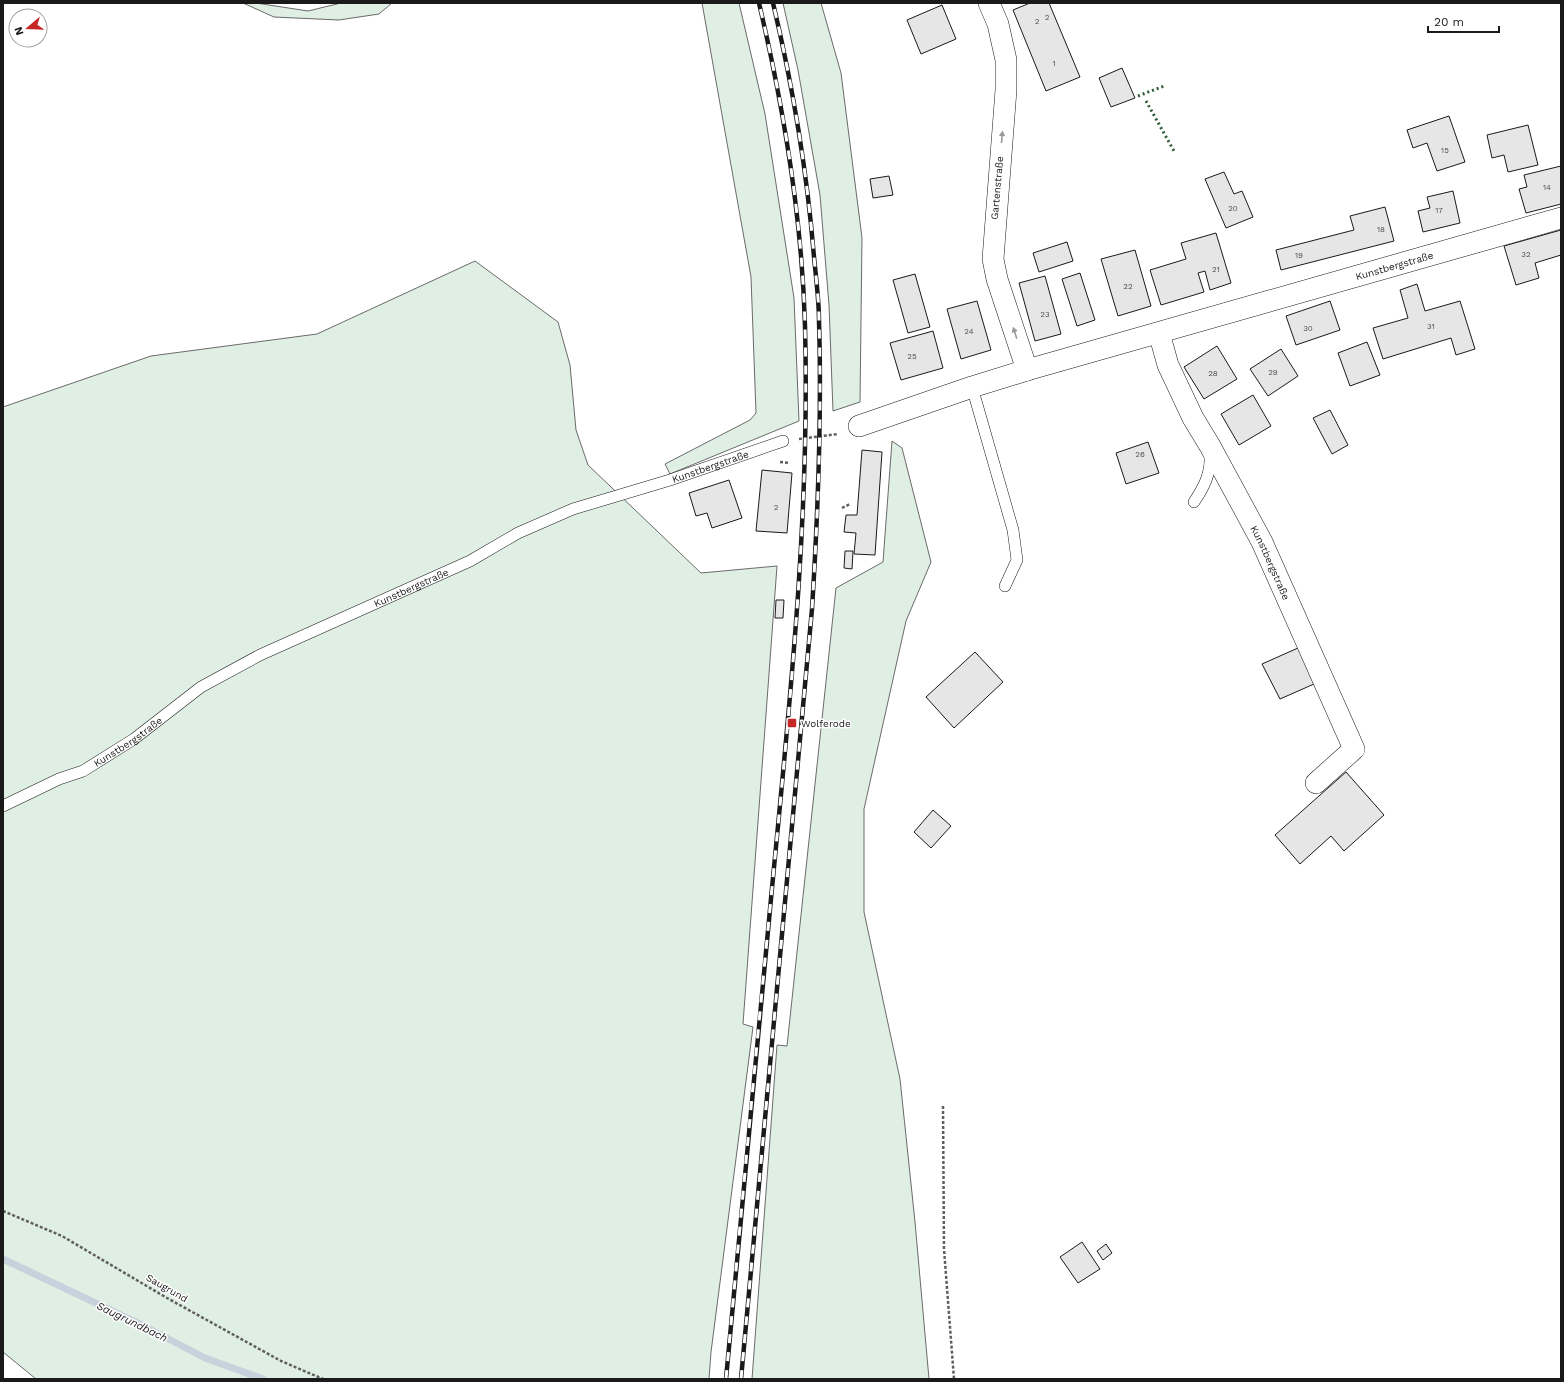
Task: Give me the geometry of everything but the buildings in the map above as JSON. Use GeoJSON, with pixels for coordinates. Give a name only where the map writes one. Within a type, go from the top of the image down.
{"type":"FeatureCollection","features":[{"type":"Feature","properties":{"kind":"street","name":"Gartenstraße"},"geometry":{"type":"LineString","coordinates":[[989,3],[998,24],[1006,60],[1006,90],[992,258],[997,279],[1027,370]]}},
{"type":"Feature","properties":{"kind":"street","name":"Kunstbergstraße"},"geometry":{"type":"LineString","coordinates":[[852,430],[972,387],[1027,370],[1561,218]]}},
{"type":"Feature","properties":{"kind":"street","name":"Kunstbergstraße"},"geometry":{"type":"LineString","coordinates":[[1158,333],[1168,365],[1193,418],[1210,446],[1262,542],[1354,748],[1316,783]]}},
{"type":"Feature","properties":{"kind":"lane"},"geometry":{"type":"LineString","coordinates":[[972,387],[1013,530],[1017,560],[1005,586]]}},
{"type":"Feature","properties":{"kind":"lane","name":"Kunstbergstraße"},"geometry":{"type":"LineString","coordinates":[[3,806],[59,779],[83,771],[134,739],[201,686],[260,655],[470,561],[518,533],[573,509],[670,480],[783,441]]}},
{"type":"Feature","properties":{"kind":"lane"},"geometry":{"type":"LineString","coordinates":[[1194,502],[1204,488],[1211,467],[1210,446]]}},
{"type":"Feature","properties":{"kind":"path"},"geometry":{"type":"LineString","coordinates":[[783,441],[852,430]]}},
{"type":"Feature","properties":{"kind":"path"},"geometry":{"type":"LineString","coordinates":[[842,508],[850,504]]}},
{"type":"Feature","properties":{"kind":"path"},"geometry":{"type":"LineString","coordinates":[[942,1106],[944,1249],[954,1379]]}},
{"type":"Feature","properties":{"kind":"path","name":"Saugrund"},"geometry":{"type":"LineString","coordinates":[[3,1210],[62,1236],[167,1298],[281,1361],[323,1379]]}},
{"type":"Feature","properties":{"kind":"green space"},"geometry":{"type":"Polygon","coordinates":[[[243,3],[256,3],[308,11],[341,3],[392,3],[379,14],[339,20],[274,17],[243,3]]]}},
{"type":"Feature","properties":{"kind":"green space"},"geometry":{"type":"Polygon","coordinates":[[[702,3],[739,3],[765,114],[794,298],[799,421],[670,474],[665,464],[750,420],[756,413],[751,277],[702,3]]]}},
{"type":"Feature","properties":{"kind":"green space"},"geometry":{"type":"Polygon","coordinates":[[[783,3],[821,3],[841,73],[862,238],[860,402],[833,411],[829,305],[820,195],[798,70],[783,3]]]}},
{"type":"Feature","properties":{"kind":"green space"},"geometry":{"type":"Polygon","coordinates":[[[475,261],[558,322],[570,365],[576,430],[588,465],[701,573],[777,566],[743,1024],[753,1027],[711,1352],[709,1379],[36,1379],[3,1352],[3,407],[151,356],[317,334],[475,261]]]}},
{"type":"Feature","properties":{"kind":"green space"},"geometry":{"type":"Polygon","coordinates":[[[892,441],[902,448],[931,562],[906,621],[864,809],[864,912],[900,1079],[929,1379],[752,1379],[777,1045],[787,1046],[836,588],[883,562],[892,441]]]}},
{"type":"Feature","properties":{"kind":"waterway","name":"Saugrundbach"},"geometry":{"type":"LineString","coordinates":[[3,1259],[144,1326],[205,1358],[263,1379]]}},
{"type":"Feature","properties":{"kind":"railway"},"geometry":{"type":"LineString","coordinates":[[726,1379],[792,678],[802,537],[806,396],[803,285],[796,204],[784,123],[759,3]]}},
{"type":"Feature","properties":{"kind":"railway"},"geometry":{"type":"LineString","coordinates":[[741,1379],[812,609],[819,465],[819,313],[811,225],[793,98],[773,3]]}},
{"type":"Feature","properties":{"kind":"hedge"},"geometry":{"type":"LineString","coordinates":[[1138,96],[1164,86]]}},
{"type":"Feature","properties":{"kind":"hedge"},"geometry":{"type":"LineString","coordinates":[[1146,101],[1174,151]]}},
{"type":"Feature","properties":{"kind":"place","name":"Wolferode"},"geometry":{"type":"Point","coordinates":[792,723]}}]}
